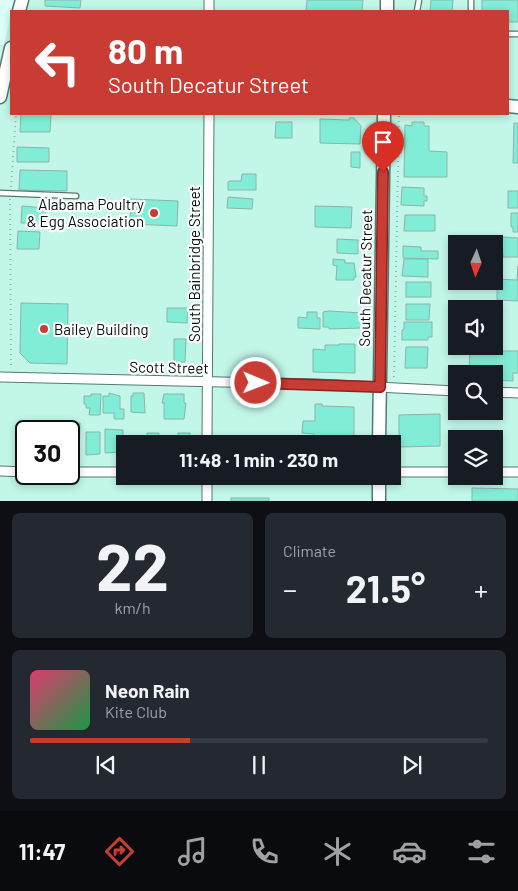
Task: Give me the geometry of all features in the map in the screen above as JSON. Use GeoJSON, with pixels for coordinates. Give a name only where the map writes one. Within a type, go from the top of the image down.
{"type":"FeatureCollection","features":[{"type":"Feature","properties":{"kind":"main road"},"geometry":{"type":"LineString","coordinates":[[3,94],[10,54]]}},
{"type":"Feature","properties":{"kind":"main road","name":"South Decatur Street"},"geometry":{"type":"LineString","coordinates":[[379,435],[384,115]]}},
{"type":"Feature","properties":{"kind":"main road"},"geometry":{"type":"LineString","coordinates":[[379,485],[379,501]]}},
{"type":"Feature","properties":{"kind":"street","name":"South Bainbridge Street"},"geometry":{"type":"LineString","coordinates":[[207,435],[209,115]]}},
{"type":"Feature","properties":{"kind":"street","name":"Scott Street"},"geometry":{"type":"LineString","coordinates":[[0,376],[448,391]]}},
{"type":"Feature","properties":{"kind":"street"},"geometry":{"type":"LineString","coordinates":[[503,392],[518,393]]}},
{"type":"Feature","properties":{"kind":"street"},"geometry":{"type":"LineString","coordinates":[[0,471],[15,472]]}},
{"type":"Feature","properties":{"kind":"street"},"geometry":{"type":"LineString","coordinates":[[80,472],[116,472]]}},
{"type":"Feature","properties":{"kind":"street"},"geometry":{"type":"LineString","coordinates":[[401,472],[448,472]]}},
{"type":"Feature","properties":{"kind":"street"},"geometry":{"type":"LineString","coordinates":[[503,472],[518,472]]}},
{"type":"Feature","properties":{"kind":"street"},"geometry":{"type":"LineString","coordinates":[[207,485],[207,501]]}},
{"type":"Feature","properties":{"kind":"lane"},"geometry":{"type":"LineString","coordinates":[[0,193],[76,196]]}},
{"type":"Feature","properties":{"kind":"path"},"geometry":{"type":"LineString","coordinates":[[11,377],[10,194],[16,115]]}},
{"type":"Feature","properties":{"kind":"path"},"geometry":{"type":"LineString","coordinates":[[394,377],[399,115]]}},
{"type":"Feature","properties":{"kind":"shaded area"},"geometry":{"type":"Polygon","coordinates":[[[14,0],[518,0],[518,501],[0,501],[0,45],[4,45],[10,18],[10,115],[509,115],[509,10],[12,10],[14,0]]]}},
{"type":"Feature","properties":{"kind":"building"},"geometry":{"type":"Polygon","coordinates":[[[45,0],[81,0],[80,8],[45,6],[45,0]]]}},
{"type":"Feature","properties":{"kind":"building"},"geometry":{"type":"Polygon","coordinates":[[[307,0],[363,0],[362,10],[306,10],[307,0]]]}},
{"type":"Feature","properties":{"kind":"building"},"geometry":{"type":"Polygon","coordinates":[[[431,0],[453,0],[452,10],[430,10],[431,0]]]}},
{"type":"Feature","properties":{"kind":"building"},"geometry":{"type":"Polygon","coordinates":[[[482,0],[518,0],[518,22],[509,22],[509,10],[482,10],[482,0]]]}},
{"type":"Feature","properties":{"kind":"building"},"geometry":{"type":"Polygon","coordinates":[[[21,115],[51,115],[50,132],[20,132],[21,115]]]}},
{"type":"Feature","properties":{"kind":"building"},"geometry":{"type":"Polygon","coordinates":[[[349,118],[354,118],[361,126],[360,144],[320,143],[320,119],[349,120],[349,118]]]}},
{"type":"Feature","properties":{"kind":"building"},"geometry":{"type":"Polygon","coordinates":[[[276,122],[292,122],[292,138],[275,138],[276,122]]]}},
{"type":"Feature","properties":{"kind":"building"},"geometry":{"type":"Polygon","coordinates":[[[412,122],[424,122],[424,126],[429,126],[429,151],[447,152],[447,177],[404,177],[405,125],[412,126],[412,122]]]}},
{"type":"Feature","properties":{"kind":"building"},"geometry":{"type":"Polygon","coordinates":[[[514,123],[518,123],[518,163],[513,163],[514,123]]]}},
{"type":"Feature","properties":{"kind":"building"},"geometry":{"type":"Polygon","coordinates":[[[17,147],[49,148],[49,162],[17,162],[17,147]]]}},
{"type":"Feature","properties":{"kind":"building"},"geometry":{"type":"Polygon","coordinates":[[[351,152],[360,152],[360,168],[351,167],[351,152]]]}},
{"type":"Feature","properties":{"kind":"building"},"geometry":{"type":"Polygon","coordinates":[[[20,170],[67,171],[67,191],[19,190],[20,170]]]}},
{"type":"Feature","properties":{"kind":"building"},"geometry":{"type":"Polygon","coordinates":[[[242,174],[256,174],[256,190],[228,190],[228,182],[241,181],[242,174]]]}},
{"type":"Feature","properties":{"kind":"building"},"geometry":{"type":"Polygon","coordinates":[[[402,187],[424,188],[424,196],[427,196],[427,201],[424,201],[424,206],[401,205],[402,187]]]}},
{"type":"Feature","properties":{"kind":"building"},"geometry":{"type":"Polygon","coordinates":[[[508,191],[518,191],[518,208],[508,208],[508,191]]]}},
{"type":"Feature","properties":{"kind":"building"},"geometry":{"type":"Polygon","coordinates":[[[228,197],[253,199],[252,209],[227,208],[228,197]]]}},
{"type":"Feature","properties":{"kind":"building","name":"Alabama Poultry & Egg Association"},"geometry":{"type":"Polygon","coordinates":[[[131,199],[178,201],[177,226],[130,224],[131,199]]]}},
{"type":"Feature","properties":{"kind":"building"},"geometry":{"type":"Polygon","coordinates":[[[22,206],[46,208],[45,224],[21,223],[22,206]]]}},
{"type":"Feature","properties":{"kind":"building"},"geometry":{"type":"Polygon","coordinates":[[[315,206],[352,207],[351,228],[315,227],[315,206]]]}},
{"type":"Feature","properties":{"kind":"building"},"geometry":{"type":"Polygon","coordinates":[[[511,213],[518,213],[518,232],[513,232],[513,227],[511,227],[511,213]]]}},
{"type":"Feature","properties":{"kind":"building"},"geometry":{"type":"Polygon","coordinates":[[[405,215],[435,215],[435,231],[404,231],[405,215]]]}},
{"type":"Feature","properties":{"kind":"building"},"geometry":{"type":"Polygon","coordinates":[[[18,231],[40,232],[39,249],[17,249],[18,231]]]}},
{"type":"Feature","properties":{"kind":"building"},"geometry":{"type":"Polygon","coordinates":[[[503,237],[518,238],[518,257],[503,257],[503,237]]]}},
{"type":"Feature","properties":{"kind":"building"},"geometry":{"type":"Polygon","coordinates":[[[337,239],[358,240],[358,254],[337,253],[337,239]]]}},
{"type":"Feature","properties":{"kind":"building"},"geometry":{"type":"Polygon","coordinates":[[[403,246],[421,247],[421,251],[438,251],[438,259],[403,258],[403,246]]]}},
{"type":"Feature","properties":{"kind":"building"},"geometry":{"type":"Polygon","coordinates":[[[333,259],[345,260],[345,263],[354,263],[356,277],[354,277],[354,280],[336,280],[337,266],[333,265],[333,259]]]}},
{"type":"Feature","properties":{"kind":"building"},"geometry":{"type":"Polygon","coordinates":[[[404,259],[428,259],[428,277],[402,276],[404,259]]]}},
{"type":"Feature","properties":{"kind":"building"},"geometry":{"type":"Polygon","coordinates":[[[518,266],[518,301],[497,300],[497,290],[503,290],[503,279],[517,280],[518,266]]]}},
{"type":"Feature","properties":{"kind":"building"},"geometry":{"type":"Polygon","coordinates":[[[406,282],[431,282],[431,297],[406,297],[406,282]]]}},
{"type":"Feature","properties":{"kind":"building","name":"Bailey Building"},"geometry":{"type":"Polygon","coordinates":[[[21,303],[68,304],[67,364],[30,363],[20,353],[21,303]]]}},
{"type":"Feature","properties":{"kind":"building"},"geometry":{"type":"Polygon","coordinates":[[[406,304],[430,304],[429,320],[406,320],[406,304]]]}},
{"type":"Feature","properties":{"kind":"building"},"geometry":{"type":"Polygon","coordinates":[[[167,308],[188,308],[187,323],[167,322],[167,308]]]}},
{"type":"Feature","properties":{"kind":"building"},"geometry":{"type":"Polygon","coordinates":[[[307,312],[317,312],[317,318],[320,318],[320,329],[298,328],[298,317],[307,318],[307,312]]]}},
{"type":"Feature","properties":{"kind":"building"},"geometry":{"type":"Polygon","coordinates":[[[323,312],[362,313],[362,328],[329,329],[329,327],[323,327],[323,312]]]}},
{"type":"Feature","properties":{"kind":"building"},"geometry":{"type":"Polygon","coordinates":[[[404,322],[432,322],[432,337],[428,337],[428,340],[402,340],[404,322]]]}},
{"type":"Feature","properties":{"kind":"building"},"geometry":{"type":"Polygon","coordinates":[[[174,339],[186,339],[185,362],[174,362],[174,339]]]}},
{"type":"Feature","properties":{"kind":"building"},"geometry":{"type":"Polygon","coordinates":[[[355,344],[355,373],[313,372],[313,349],[325,350],[325,345],[355,344]]]}},
{"type":"Feature","properties":{"kind":"building"},"geometry":{"type":"Polygon","coordinates":[[[406,347],[428,347],[427,368],[405,368],[406,347]]]}},
{"type":"Feature","properties":{"kind":"building"},"geometry":{"type":"Polygon","coordinates":[[[503,351],[518,351],[518,373],[513,373],[513,381],[503,380],[503,365],[469,365],[470,355],[503,355],[503,351]]]}},
{"type":"Feature","properties":{"kind":"building"},"geometry":{"type":"Polygon","coordinates":[[[109,393],[120,396],[120,409],[124,409],[124,419],[114,419],[114,413],[103,413],[103,396],[109,396],[109,393]]]}},
{"type":"Feature","properties":{"kind":"building"},"geometry":{"type":"Polygon","coordinates":[[[133,393],[144,393],[145,413],[131,412],[131,396],[133,396],[133,393]]]}},
{"type":"Feature","properties":{"kind":"building"},"geometry":{"type":"Polygon","coordinates":[[[91,394],[101,394],[100,415],[89,415],[90,408],[86,408],[86,404],[84,404],[84,396],[91,396],[91,394]]]}},
{"type":"Feature","properties":{"kind":"building"},"geometry":{"type":"Polygon","coordinates":[[[164,394],[184,394],[184,403],[186,403],[184,419],[164,419],[164,403],[162,403],[164,394]]]}},
{"type":"Feature","properties":{"kind":"building"},"geometry":{"type":"Polygon","coordinates":[[[315,404],[354,407],[354,435],[314,435],[302,433],[303,421],[315,421],[315,404]]]}},
{"type":"Feature","properties":{"kind":"building"},"geometry":{"type":"Polygon","coordinates":[[[440,414],[440,446],[401,447],[399,415],[440,414]]]}},
{"type":"Feature","properties":{"kind":"building"},"geometry":{"type":"Polygon","coordinates":[[[105,429],[123,430],[123,435],[116,435],[116,452],[105,453],[105,429]]]}},
{"type":"Feature","properties":{"kind":"building"},"geometry":{"type":"Polygon","coordinates":[[[86,432],[100,432],[100,454],[86,455],[86,432]]]}},
{"type":"Feature","properties":{"kind":"building"},"geometry":{"type":"Polygon","coordinates":[[[147,433],[159,433],[159,435],[147,435],[147,433]]]}},
{"type":"Feature","properties":{"kind":"building"},"geometry":{"type":"Polygon","coordinates":[[[178,433],[190,433],[190,435],[178,435],[178,433]]]}},
{"type":"Feature","properties":{"kind":"building"},"geometry":{"type":"Polygon","coordinates":[[[472,488],[518,489],[518,501],[472,501],[472,488]]]}},
{"type":"Feature","properties":{"kind":"building"},"geometry":{"type":"Polygon","coordinates":[[[231,498],[269,498],[269,501],[231,501],[231,498]]]}},
{"type":"Feature","properties":{"kind":"place","name":"Alabama Poultry & Egg Association"},"geometry":{"type":"Point","coordinates":[154,213]}},
{"type":"Feature","properties":{"kind":"place","name":"Bailey Building"},"geometry":{"type":"Point","coordinates":[44,329]}},
{"type":"Feature","properties":{"kind":"route"},"geometry":{"type":"LineString","coordinates":[[256,383],[380,387],[383,172]]}}]}
